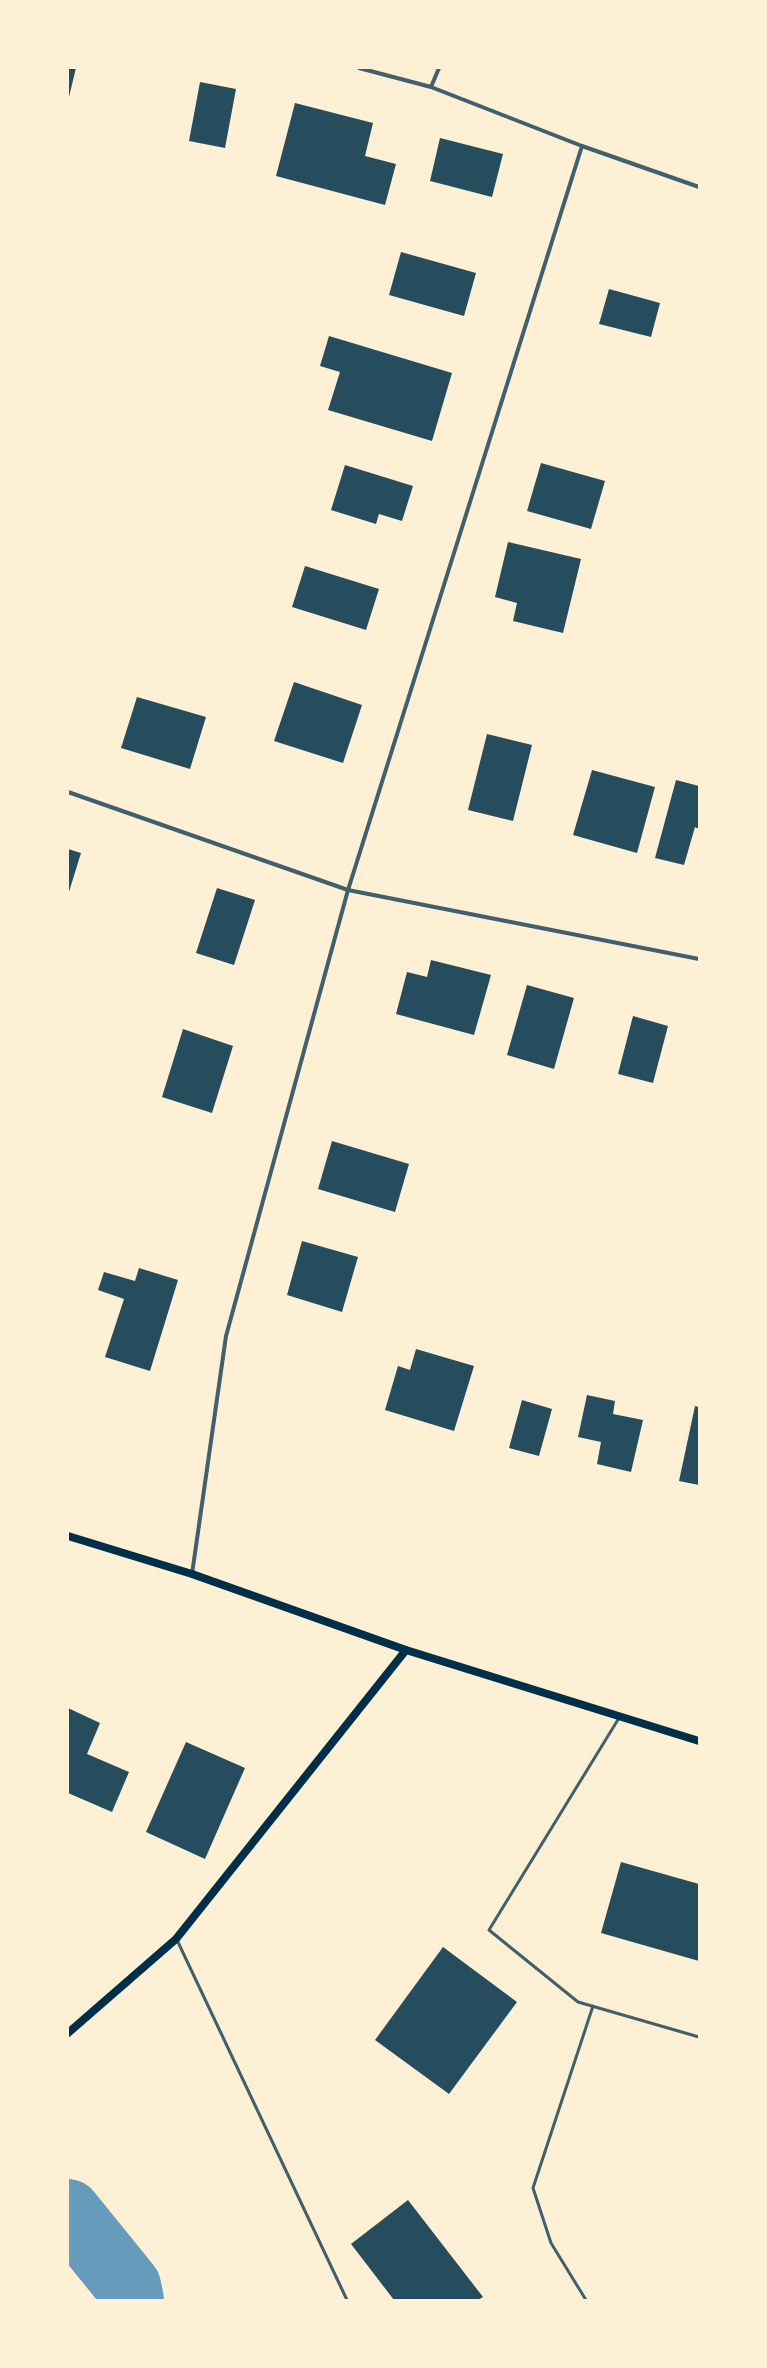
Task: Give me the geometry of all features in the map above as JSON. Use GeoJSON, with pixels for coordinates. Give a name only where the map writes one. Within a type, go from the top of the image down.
{"type":"FeatureCollection","features":[{"type":"Feature","properties":{"kind":"main road"},"geometry":{"type":"LineString","coordinates":[[68,1536],[192,1574],[406,1650],[699,1741]]}},
{"type":"Feature","properties":{"kind":"main road"},"geometry":{"type":"LineString","coordinates":[[68,2034],[176,1938],[406,1650]]}},
{"type":"Feature","properties":{"kind":"street"},"geometry":{"type":"LineString","coordinates":[[359,68],[431,87],[582,146],[699,187]]}},
{"type":"Feature","properties":{"kind":"street"},"geometry":{"type":"LineString","coordinates":[[431,87],[439,68]]}},
{"type":"Feature","properties":{"kind":"street"},"geometry":{"type":"LineString","coordinates":[[192,1574],[226,1336],[348,890],[582,146]]}},
{"type":"Feature","properties":{"kind":"street"},"geometry":{"type":"LineString","coordinates":[[68,792],[348,890],[699,959]]}},
{"type":"Feature","properties":{"kind":"lane"},"geometry":{"type":"LineString","coordinates":[[620,1717],[489,1930],[578,2002],[699,2037]]}},
{"type":"Feature","properties":{"kind":"lane"},"geometry":{"type":"LineString","coordinates":[[176,1938],[347,2300]]}},
{"type":"Feature","properties":{"kind":"lane"},"geometry":{"type":"LineString","coordinates":[[586,2300],[551,2243],[533,2188],[593,2006]]}},
{"type":"Feature","properties":{"kind":"building"},"geometry":{"type":"Polygon","coordinates":[[[68,68],[76,68],[69,97],[68,97],[68,68]]]}},
{"type":"Feature","properties":{"kind":"building"},"geometry":{"type":"Polygon","coordinates":[[[200,82],[236,89],[225,148],[189,141],[200,82]]]}},
{"type":"Feature","properties":{"kind":"building"},"geometry":{"type":"Polygon","coordinates":[[[295,103],[373,123],[365,156],[396,164],[385,205],[276,176],[295,103]]]}},
{"type":"Feature","properties":{"kind":"building"},"geometry":{"type":"Polygon","coordinates":[[[440,138],[503,154],[492,197],[430,181],[440,138]]]}},
{"type":"Feature","properties":{"kind":"building"},"geometry":{"type":"Polygon","coordinates":[[[401,252],[476,273],[464,316],[389,295],[401,252]]]}},
{"type":"Feature","properties":{"kind":"building"},"geometry":{"type":"Polygon","coordinates":[[[609,289],[660,303],[651,337],[599,324],[609,289]]]}},
{"type":"Feature","properties":{"kind":"building"},"geometry":{"type":"Polygon","coordinates":[[[329,336],[452,373],[432,441],[328,410],[340,372],[320,366],[329,336]]]}},
{"type":"Feature","properties":{"kind":"building"},"geometry":{"type":"Polygon","coordinates":[[[541,463],[605,481],[591,529],[527,511],[541,463]]]}},
{"type":"Feature","properties":{"kind":"building"},"geometry":{"type":"Polygon","coordinates":[[[345,465],[413,486],[402,521],[379,514],[376,524],[331,510],[345,465]]]}},
{"type":"Feature","properties":{"kind":"building"},"geometry":{"type":"Polygon","coordinates":[[[508,542],[581,559],[563,633],[513,621],[517,603],[495,597],[508,542]]]}},
{"type":"Feature","properties":{"kind":"building"},"geometry":{"type":"Polygon","coordinates":[[[305,566],[379,589],[366,630],[292,607],[305,566]]]}},
{"type":"Feature","properties":{"kind":"building"},"geometry":{"type":"Polygon","coordinates":[[[294,682],[362,705],[343,763],[274,741],[294,682]]]}},
{"type":"Feature","properties":{"kind":"building"},"geometry":{"type":"Polygon","coordinates":[[[137,697],[206,717],[190,769],[121,748],[137,697]]]}},
{"type":"Feature","properties":{"kind":"building"},"geometry":{"type":"Polygon","coordinates":[[[487,734],[532,745],[513,821],[468,810],[487,734]]]}},
{"type":"Feature","properties":{"kind":"building"},"geometry":{"type":"Polygon","coordinates":[[[592,770],[655,787],[637,853],[573,835],[592,770]]]}},
{"type":"Feature","properties":{"kind":"building"},"geometry":{"type":"Polygon","coordinates":[[[676,780],[699,786],[699,829],[695,827],[684,865],[655,858],[676,780]]]}},
{"type":"Feature","properties":{"kind":"building"},"geometry":{"type":"Polygon","coordinates":[[[68,849],[81,853],[68,895],[68,849]]]}},
{"type":"Feature","properties":{"kind":"building"},"geometry":{"type":"Polygon","coordinates":[[[217,888],[255,900],[234,965],[196,953],[217,888]]]}},
{"type":"Feature","properties":{"kind":"building"},"geometry":{"type":"Polygon","coordinates":[[[431,960],[491,975],[474,1035],[396,1014],[407,972],[427,977],[431,960]]]}},
{"type":"Feature","properties":{"kind":"building"},"geometry":{"type":"Polygon","coordinates":[[[527,985],[574,998],[554,1069],[507,1055],[527,985]]]}},
{"type":"Feature","properties":{"kind":"building"},"geometry":{"type":"Polygon","coordinates":[[[633,1016],[668,1026],[653,1083],[618,1074],[633,1016]]]}},
{"type":"Feature","properties":{"kind":"building"},"geometry":{"type":"Polygon","coordinates":[[[183,1029],[233,1046],[212,1113],[162,1097],[183,1029]]]}},
{"type":"Feature","properties":{"kind":"building"},"geometry":{"type":"Polygon","coordinates":[[[332,1141],[409,1164],[395,1212],[318,1189],[332,1141]]]}},
{"type":"Feature","properties":{"kind":"building"},"geometry":{"type":"Polygon","coordinates":[[[302,1241],[358,1257],[342,1312],[287,1295],[302,1241]]]}},
{"type":"Feature","properties":{"kind":"building"},"geometry":{"type":"Polygon","coordinates":[[[139,1268],[178,1280],[150,1371],[105,1357],[124,1299],[98,1290],[104,1272],[135,1281],[139,1268]]]}},
{"type":"Feature","properties":{"kind":"building"},"geometry":{"type":"Polygon","coordinates":[[[416,1349],[474,1366],[454,1431],[385,1410],[398,1366],[410,1370],[416,1349]]]}},
{"type":"Feature","properties":{"kind":"building"},"geometry":{"type":"Polygon","coordinates":[[[587,1395],[615,1401],[613,1414],[643,1420],[631,1472],[597,1464],[601,1442],[578,1437],[587,1395]]]}},
{"type":"Feature","properties":{"kind":"building"},"geometry":{"type":"Polygon","coordinates":[[[522,1400],[552,1409],[539,1456],[509,1448],[522,1400]]]}},
{"type":"Feature","properties":{"kind":"building"},"geometry":{"type":"Polygon","coordinates":[[[695,1406],[699,1407],[699,1485],[679,1481],[695,1406]]]}},
{"type":"Feature","properties":{"kind":"building"},"geometry":{"type":"Polygon","coordinates":[[[68,1708],[100,1723],[87,1754],[129,1772],[112,1812],[68,1793],[68,1708]]]}},
{"type":"Feature","properties":{"kind":"building"},"geometry":{"type":"Polygon","coordinates":[[[186,1742],[245,1768],[205,1859],[146,1832],[186,1742]]]}},
{"type":"Feature","properties":{"kind":"building"},"geometry":{"type":"Polygon","coordinates":[[[621,1862],[699,1884],[699,1961],[601,1933],[621,1862]]]}},
{"type":"Feature","properties":{"kind":"building"},"geometry":{"type":"Polygon","coordinates":[[[443,1947],[517,2002],[449,2094],[375,2040],[443,1947]]]}},
{"type":"Feature","properties":{"kind":"building"},"geometry":{"type":"Polygon","coordinates":[[[408,2200],[483,2297],[478,2300],[394,2300],[351,2244],[408,2200]]]}},
{"type":"Feature","properties":{"kind":"waterway"},"geometry":{"type":"LineString","coordinates":[[68,2212],[128,2286],[131,2300]]}}]}
